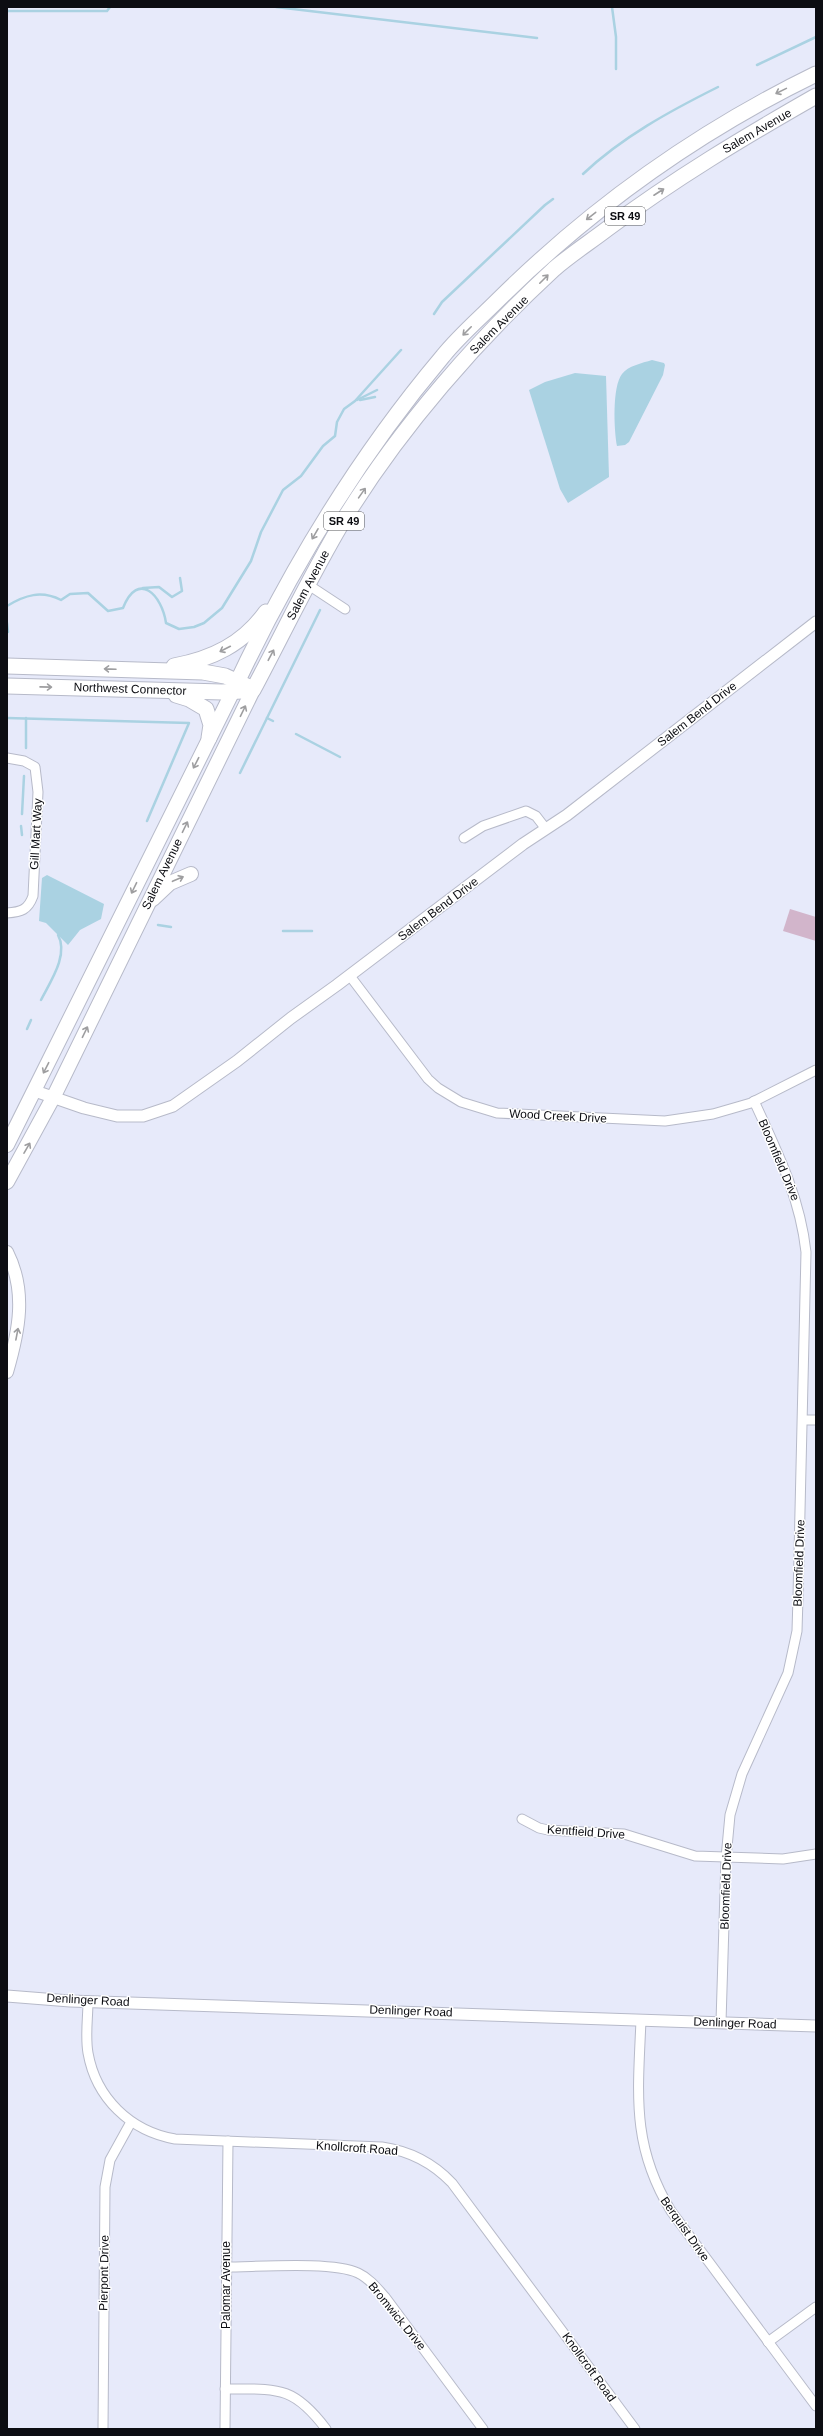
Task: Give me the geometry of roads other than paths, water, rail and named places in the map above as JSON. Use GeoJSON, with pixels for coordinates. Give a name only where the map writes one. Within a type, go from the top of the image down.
{"type":"FeatureCollection","features":[{"type":"Feature","properties":{"kind":"highway","name":"Salem Avenue"},"geometry":{"type":"LineString","coordinates":[[236,686],[296,568],[324,518],[366,455],[444,354],[527,272],[590,216],[718,126],[816,74]]}},
{"type":"Feature","properties":{"kind":"highway","name":"Salem Avenue"},"geometry":{"type":"LineString","coordinates":[[253,690],[307,584],[347,515],[380,468],[457,366],[555,268],[646,200],[739,139],[816,96]]}},
{"type":"Feature","properties":{"kind":"highway"},"geometry":{"type":"LineString","coordinates":[[457,366],[464,349],[514,296],[527,272]]}},
{"type":"Feature","properties":{"kind":"highway"},"geometry":{"type":"LineString","coordinates":[[380,468],[411,410],[441,371],[444,354]]}},
{"type":"Feature","properties":{"kind":"highway","name":"SR 49"},"geometry":{"type":"LineString","coordinates":[[149,670],[210,657],[234,645],[248,634],[296,568]]}},
{"type":"Feature","properties":{"kind":"highway","name":"Northwest Connector"},"geometry":{"type":"LineString","coordinates":[[7,666],[149,670]]}},
{"type":"Feature","properties":{"kind":"highway"},"geometry":{"type":"LineString","coordinates":[[149,670],[203,672],[224,676],[236,686],[253,690]]}},
{"type":"Feature","properties":{"kind":"highway","name":"Northwest Connector"},"geometry":{"type":"LineString","coordinates":[[7,686],[156,690],[236,686]]}},
{"type":"Feature","properties":{"kind":"highway"},"geometry":{"type":"LineString","coordinates":[[156,690],[189,699],[206,708],[211,725],[209,738]]}},
{"type":"Feature","properties":{"kind":"main road","name":"Salem Avenue"},"geometry":{"type":"LineString","coordinates":[[7,1146],[236,686]]}},
{"type":"Feature","properties":{"kind":"main road","name":"Salem Avenue"},"geometry":{"type":"LineString","coordinates":[[7,1182],[54,1096],[253,690]]}},
{"type":"Feature","properties":{"kind":"main road"},"geometry":{"type":"LineString","coordinates":[[147,905],[170,883],[191,874]]}},
{"type":"Feature","properties":{"kind":"main road"},"geometry":{"type":"LineString","coordinates":[[7,1135],[18,1125]]}},
{"type":"Feature","properties":{"kind":"main road"},"geometry":{"type":"LineString","coordinates":[[7,1252],[14,1269],[20,1303],[20,1321],[7,1372]]}},
{"type":"Feature","properties":{"kind":"street"},"geometry":{"type":"LineString","coordinates":[[307,584],[345,609]]}},
{"type":"Feature","properties":{"kind":"street","name":"Salem Bend Drive"},"geometry":{"type":"LineString","coordinates":[[35,1091],[54,1096],[84,1108],[117,1116],[143,1116],[162,1110],[191,1094],[546,829],[816,622]]}},
{"type":"Feature","properties":{"kind":"street","name":"Gill Mart Way"},"geometry":{"type":"LineString","coordinates":[[7,758],[24,761],[35,767],[38,792],[33,896],[26,908],[21,912],[7,913]]}},
{"type":"Feature","properties":{"kind":"street"},"geometry":{"type":"LineString","coordinates":[[464,838],[483,826],[526,811],[536,816],[546,829]]}},
{"type":"Feature","properties":{"kind":"street","name":"Wood Creek Drive"},"geometry":{"type":"LineString","coordinates":[[350,976],[428,1079],[449,1096],[476,1108],[497,1113],[665,1121],[713,1114],[754,1101],[816,1070]]}},
{"type":"Feature","properties":{"kind":"street","name":"Bloomfield Drive"},"geometry":{"type":"LineString","coordinates":[[721,2022],[728,1831],[737,1788],[778,1698],[793,1656],[798,1597],[807,1276],[803,1228],[787,1173],[754,1101]]}},
{"type":"Feature","properties":{"kind":"street"},"geometry":{"type":"LineString","coordinates":[[803,1420],[816,1420]]}},
{"type":"Feature","properties":{"kind":"street","name":"Kentfield Drive"},"geometry":{"type":"LineString","coordinates":[[522,1819],[539,1828],[548,1830],[624,1834],[683,1854],[726,1858],[783,1859],[816,1854]]}},
{"type":"Feature","properties":{"kind":"street","name":"Denlinger Road"},"geometry":{"type":"LineString","coordinates":[[7,1996],[88,2001],[816,2026]]}},
{"type":"Feature","properties":{"kind":"street","name":"Knollcroft Road"},"geometry":{"type":"LineString","coordinates":[[88,2001],[88,2052],[94,2077],[108,2100],[131,2122],[143,2129],[168,2138],[228,2142],[382,2147],[408,2152],[431,2164],[452,2182],[635,2429]]}},
{"type":"Feature","properties":{"kind":"street","name":"Berquist Drive"},"geometry":{"type":"LineString","coordinates":[[641,2020],[638,2118],[645,2155],[652,2177],[671,2211],[816,2406]]}},
{"type":"Feature","properties":{"kind":"street","name":"Pierpont Drive"},"geometry":{"type":"LineString","coordinates":[[103,2429],[105,2187],[110,2160],[131,2122]]}},
{"type":"Feature","properties":{"kind":"street","name":"Palomar Avenue"},"geometry":{"type":"LineString","coordinates":[[225,2429],[228,2142]]}},
{"type":"Feature","properties":{"kind":"street","name":"Bromwick Drive"},"geometry":{"type":"LineString","coordinates":[[226,2267],[339,2267],[358,2273],[367,2278],[385,2297],[483,2429]]}},
{"type":"Feature","properties":{"kind":"street"},"geometry":{"type":"LineString","coordinates":[[768,2342],[816,2307]]}},
{"type":"Feature","properties":{"kind":"street"},"geometry":{"type":"LineString","coordinates":[[225,2389],[269,2389],[293,2396],[314,2412],[326,2429]]}},
{"type":"Feature","properties":{"kind":"water"},"geometry":{"type":"Polygon","coordinates":[[[652,360],[664,363],[663,375],[629,442],[625,445],[617,446],[615,430],[615,398],[619,380],[622,374],[628,369],[652,360]]]}},
{"type":"Feature","properties":{"kind":"water"},"geometry":{"type":"Polygon","coordinates":[[[575,373],[606,376],[609,477],[568,503],[560,489],[529,390],[545,382],[575,373]]]}},
{"type":"Feature","properties":{"kind":"water"},"geometry":{"type":"Polygon","coordinates":[[[47,875],[104,904],[101,919],[80,930],[68,945],[46,923],[39,921],[42,878],[47,875]]]}},
{"type":"Feature","properties":{"kind":"waterway"},"geometry":{"type":"LineString","coordinates":[[7,11],[107,11],[110,7]]}},
{"type":"Feature","properties":{"kind":"waterway"},"geometry":{"type":"LineString","coordinates":[[276,7],[537,38]]}},
{"type":"Feature","properties":{"kind":"waterway"},"geometry":{"type":"LineString","coordinates":[[612,7],[616,37],[616,69]]}},
{"type":"Feature","properties":{"kind":"waterway"},"geometry":{"type":"LineString","coordinates":[[757,65],[816,37]]}},
{"type":"Feature","properties":{"kind":"waterway"},"geometry":{"type":"LineString","coordinates":[[583,174],[614,148],[647,126],[718,87]]}},
{"type":"Feature","properties":{"kind":"waterway"},"geometry":{"type":"LineString","coordinates":[[434,314],[442,302],[553,199]]}},
{"type":"Feature","properties":{"kind":"waterway"},"geometry":{"type":"LineString","coordinates":[[7,606],[20,599],[33,595],[47,595],[61,600],[70,594],[88,593],[108,611],[123,608],[135,590],[142,589],[149,591],[155,596],[164,613],[166,623],[179,629],[194,627],[204,623],[222,608],[251,561],[261,532],[283,490],[301,476],[323,446],[335,436],[337,422],[344,409],[355,401],[401,350]]}},
{"type":"Feature","properties":{"kind":"waterway"},"geometry":{"type":"LineString","coordinates":[[357,400],[377,390]]}},
{"type":"Feature","properties":{"kind":"waterway"},"geometry":{"type":"LineString","coordinates":[[360,400],[375,397]]}},
{"type":"Feature","properties":{"kind":"waterway"},"geometry":{"type":"LineString","coordinates":[[143,588],[159,587],[172,597],[182,591],[180,578]]}},
{"type":"Feature","properties":{"kind":"waterway"},"geometry":{"type":"LineString","coordinates":[[240,773],[320,610]]}},
{"type":"Feature","properties":{"kind":"waterway"},"geometry":{"type":"LineString","coordinates":[[7,623],[8,632]]}},
{"type":"Feature","properties":{"kind":"waterway"},"geometry":{"type":"LineString","coordinates":[[7,718],[189,723],[147,821]]}},
{"type":"Feature","properties":{"kind":"waterway"},"geometry":{"type":"LineString","coordinates":[[26,718],[26,748]]}},
{"type":"Feature","properties":{"kind":"waterway"},"geometry":{"type":"LineString","coordinates":[[267,718],[273,721]]}},
{"type":"Feature","properties":{"kind":"waterway"},"geometry":{"type":"LineString","coordinates":[[296,734],[340,757]]}},
{"type":"Feature","properties":{"kind":"waterway"},"geometry":{"type":"LineString","coordinates":[[22,814],[24,776]]}},
{"type":"Feature","properties":{"kind":"waterway"},"geometry":{"type":"LineString","coordinates":[[21,826],[22,835]]}},
{"type":"Feature","properties":{"kind":"waterway"},"geometry":{"type":"LineString","coordinates":[[158,925],[171,927]]}},
{"type":"Feature","properties":{"kind":"waterway"},"geometry":{"type":"LineString","coordinates":[[283,931],[312,931]]}},
{"type":"Feature","properties":{"kind":"waterway"},"geometry":{"type":"LineString","coordinates":[[41,1000],[60,960],[61,943],[58,935]]}},
{"type":"Feature","properties":{"kind":"waterway"},"geometry":{"type":"LineString","coordinates":[[27,1029],[31,1020]]}}]}
